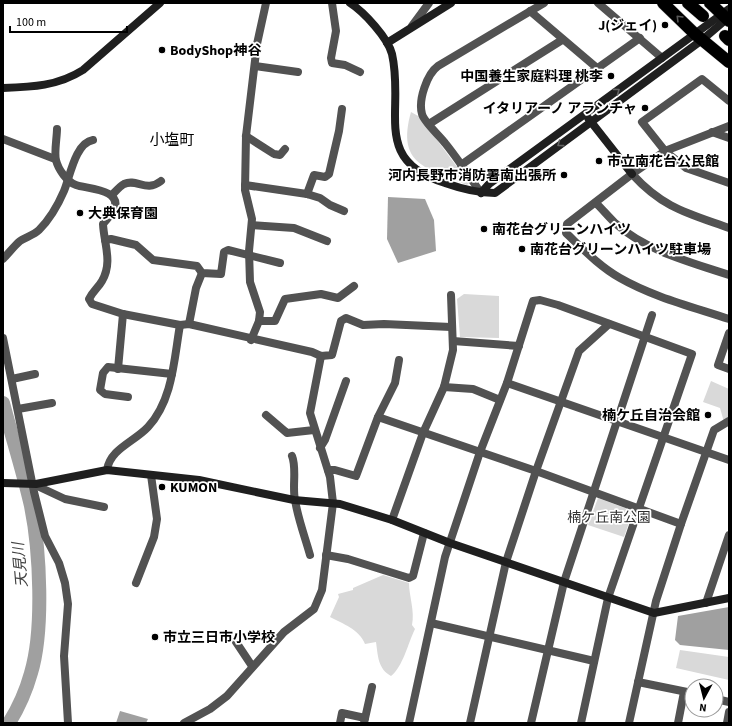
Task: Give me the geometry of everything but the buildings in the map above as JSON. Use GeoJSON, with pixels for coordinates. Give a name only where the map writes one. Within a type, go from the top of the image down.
{"type":"FeatureCollection","features":[{"type":"Feature","properties":{"kind":"highway"},"geometry":{"type":"LineString","coordinates":[[663,3],[698,37],[729,62]]}},
{"type":"Feature","properties":{"kind":"highway"},"geometry":{"type":"LineString","coordinates":[[688,3],[703,16]]}},
{"type":"Feature","properties":{"kind":"highway"},"geometry":{"type":"LineString","coordinates":[[710,3],[727,16]]}},
{"type":"Feature","properties":{"kind":"street"},"geometry":{"type":"LineString","coordinates":[[3,88],[45,85],[73,77],[160,3]]}},
{"type":"Feature","properties":{"kind":"street"},"geometry":{"type":"LineString","coordinates":[[251,340],[259,321],[260,312],[250,282],[249,255],[252,225],[245,185],[246,136],[255,66],[266,3]]}},
{"type":"Feature","properties":{"kind":"street"},"geometry":{"type":"LineString","coordinates":[[332,3],[336,31],[331,58],[332,63],[345,65],[360,72]]}},
{"type":"Feature","properties":{"kind":"street"},"geometry":{"type":"LineString","coordinates":[[350,3],[366,17],[387,43],[392,53],[394,69],[396,141],[400,153],[409,165],[422,175],[481,193],[495,193],[727,16]]}},
{"type":"Feature","properties":{"kind":"street"},"geometry":{"type":"LineString","coordinates":[[412,26],[429,3]]}},
{"type":"Feature","properties":{"kind":"street"},"geometry":{"type":"LineString","coordinates":[[387,43],[451,3]]}},
{"type":"Feature","properties":{"kind":"street"},"geometry":{"type":"LineString","coordinates":[[481,193],[422,116],[421,108],[425,89],[432,70],[544,3]]}},
{"type":"Feature","properties":{"kind":"street"},"geometry":{"type":"LineString","coordinates":[[598,3],[662,58]]}},
{"type":"Feature","properties":{"kind":"street"},"geometry":{"type":"LineString","coordinates":[[530,11],[562,40],[597,68]]}},
{"type":"Feature","properties":{"kind":"street"},"geometry":{"type":"LineString","coordinates":[[481,193],[489,184],[662,58],[698,37]]}},
{"type":"Feature","properties":{"kind":"street"},"geometry":{"type":"LineString","coordinates":[[461,165],[640,38]]}},
{"type":"Feature","properties":{"kind":"street"},"geometry":{"type":"LineString","coordinates":[[429,124],[562,40]]}},
{"type":"Feature","properties":{"kind":"street"},"geometry":{"type":"LineString","coordinates":[[255,66],[298,72]]}},
{"type":"Feature","properties":{"kind":"street"},"geometry":{"type":"LineString","coordinates":[[729,101],[702,79],[642,122],[665,151],[686,168],[729,183]]}},
{"type":"Feature","properties":{"kind":"street"},"geometry":{"type":"LineString","coordinates":[[307,194],[314,175],[325,177],[329,174],[339,131],[342,109]]}},
{"type":"Feature","properties":{"kind":"street"},"geometry":{"type":"LineString","coordinates":[[585,114],[632,174],[648,191],[674,209],[729,228]]}},
{"type":"Feature","properties":{"kind":"street"},"geometry":{"type":"LineString","coordinates":[[729,126],[665,151],[632,174],[567,224],[566,233],[589,255],[614,274],[657,298],[729,319]]}},
{"type":"Feature","properties":{"kind":"street"},"geometry":{"type":"LineString","coordinates":[[57,129],[55,159],[68,180],[75,185],[106,192],[112,195]]}},
{"type":"Feature","properties":{"kind":"street"},"geometry":{"type":"LineString","coordinates":[[712,132],[729,138]]}},
{"type":"Feature","properties":{"kind":"street"},"geometry":{"type":"LineString","coordinates":[[246,136],[274,154],[280,155],[285,149]]}},
{"type":"Feature","properties":{"kind":"street"},"geometry":{"type":"LineString","coordinates":[[3,138],[55,159]]}},
{"type":"Feature","properties":{"kind":"street"},"geometry":{"type":"LineString","coordinates":[[3,259],[22,240],[39,230],[54,210],[79,152],[89,140],[93,140]]}},
{"type":"Feature","properties":{"kind":"street"},"geometry":{"type":"LineString","coordinates":[[112,195],[124,184],[132,183],[147,187],[161,181]]}},
{"type":"Feature","properties":{"kind":"street"},"geometry":{"type":"LineString","coordinates":[[245,185],[307,194],[320,198],[344,211]]}},
{"type":"Feature","properties":{"kind":"street"},"geometry":{"type":"LineString","coordinates":[[112,195],[114,210],[102,224],[109,261],[101,282],[93,290],[89,299],[92,304],[123,314],[185,325],[251,340],[300,349],[321,356],[332,355],[341,321],[346,318],[363,325],[384,324],[451,327]]}},
{"type":"Feature","properties":{"kind":"street"},"geometry":{"type":"LineString","coordinates":[[596,202],[616,224],[636,238],[662,252],[729,275]]}},
{"type":"Feature","properties":{"kind":"street"},"geometry":{"type":"LineString","coordinates":[[252,225],[294,228],[328,241]]}},
{"type":"Feature","properties":{"kind":"street"},"geometry":{"type":"LineString","coordinates":[[105,240],[111,239],[136,245],[154,260],[197,266],[202,272],[221,274],[224,252],[228,250],[280,263]]}},
{"type":"Feature","properties":{"kind":"street"},"geometry":{"type":"LineString","coordinates":[[107,470],[108,461],[116,452],[141,436],[152,423],[160,409],[172,374],[185,325],[202,272]]}},
{"type":"Feature","properties":{"kind":"street"},"geometry":{"type":"LineString","coordinates":[[259,321],[274,321],[285,299],[321,294],[338,298],[354,286]]}},
{"type":"Feature","properties":{"kind":"street"},"geometry":{"type":"LineString","coordinates":[[392,520],[423,433],[444,387],[453,341],[451,327],[451,295]]}},
{"type":"Feature","properties":{"kind":"street"},"geometry":{"type":"LineString","coordinates":[[409,723],[450,543],[480,452],[507,383],[533,301],[540,300],[558,305],[692,354],[662,437],[608,598],[581,723]]}},
{"type":"Feature","properties":{"kind":"street"},"geometry":{"type":"LineString","coordinates":[[118,368],[123,314]]}},
{"type":"Feature","properties":{"kind":"street"},"geometry":{"type":"LineString","coordinates":[[531,723],[564,582],[652,315]]}},
{"type":"Feature","properties":{"kind":"street"},"geometry":{"type":"LineString","coordinates":[[470,723],[488,637],[506,562],[536,471],[562,402],[579,351],[609,324]]}},
{"type":"Feature","properties":{"kind":"street"},"geometry":{"type":"LineString","coordinates":[[729,333],[718,366],[729,369]]}},
{"type":"Feature","properties":{"kind":"street"},"geometry":{"type":"LineString","coordinates":[[3,338],[18,409],[31,484],[45,536],[59,563],[65,583],[68,604],[64,656],[68,723]]}},
{"type":"Feature","properties":{"kind":"street"},"geometry":{"type":"LineString","coordinates":[[453,341],[519,346]]}},
{"type":"Feature","properties":{"kind":"street"},"geometry":{"type":"LineString","coordinates":[[184,723],[210,709],[227,696],[252,666],[284,632],[314,609],[322,590],[333,503],[328,470],[314,430],[310,413],[321,356]]}},
{"type":"Feature","properties":{"kind":"street"},"geometry":{"type":"LineString","coordinates":[[328,470],[335,470],[356,476],[378,417],[395,383],[399,360]]}},
{"type":"Feature","properties":{"kind":"street"},"geometry":{"type":"LineString","coordinates":[[128,397],[104,394],[100,390],[103,373],[108,367],[172,374]]}},
{"type":"Feature","properties":{"kind":"street"},"geometry":{"type":"LineString","coordinates":[[12,379],[35,374]]}},
{"type":"Feature","properties":{"kind":"street"},"geometry":{"type":"LineString","coordinates":[[320,448],[325,440],[346,381]]}},
{"type":"Feature","properties":{"kind":"street"},"geometry":{"type":"LineString","coordinates":[[507,383],[729,460]]}},
{"type":"Feature","properties":{"kind":"street"},"geometry":{"type":"LineString","coordinates":[[444,387],[473,389],[500,400]]}},
{"type":"Feature","properties":{"kind":"street"},"geometry":{"type":"LineString","coordinates":[[18,409],[52,402]]}},
{"type":"Feature","properties":{"kind":"street"},"geometry":{"type":"LineString","coordinates":[[266,415],[287,433],[314,430]]}},
{"type":"Feature","properties":{"kind":"street"},"geometry":{"type":"LineString","coordinates":[[378,417],[536,471],[681,524]]}},
{"type":"Feature","properties":{"kind":"street"},"geometry":{"type":"LineString","coordinates":[[629,723],[654,612],[681,524],[714,430],[729,421]]}},
{"type":"Feature","properties":{"kind":"street"},"geometry":{"type":"LineString","coordinates":[[292,456],[295,462],[293,478],[294,500],[310,555]]}},
{"type":"Feature","properties":{"kind":"street"},"geometry":{"type":"LineString","coordinates":[[6,484],[31,484],[107,470],[199,480],[294,500],[333,503],[392,520],[450,543],[608,598],[654,612],[729,598]]}},
{"type":"Feature","properties":{"kind":"street"},"geometry":{"type":"LineString","coordinates":[[136,583],[154,537],[157,519],[151,475]]}},
{"type":"Feature","properties":{"kind":"street"},"geometry":{"type":"LineString","coordinates":[[31,484],[65,499],[104,507]]}},
{"type":"Feature","properties":{"kind":"street"},"geometry":{"type":"LineString","coordinates":[[326,555],[348,559],[409,578],[413,576],[424,532]]}},
{"type":"Feature","properties":{"kind":"street"},"geometry":{"type":"LineString","coordinates":[[706,603],[729,535]]}},
{"type":"Feature","properties":{"kind":"street"},"geometry":{"type":"LineString","coordinates":[[431,623],[594,661]]}},
{"type":"Feature","properties":{"kind":"street"},"geometry":{"type":"LineString","coordinates":[[236,642],[252,666]]}},
{"type":"Feature","properties":{"kind":"street"},"geometry":{"type":"LineString","coordinates":[[638,682],[684,692]]}},
{"type":"Feature","properties":{"kind":"street"},"geometry":{"type":"LineString","coordinates":[[340,723],[342,713],[364,721],[372,687]]}},
{"type":"Feature","properties":{"kind":"street"},"geometry":{"type":"LineString","coordinates":[[678,723],[684,705]]}},
{"type":"Feature","properties":{"kind":"street"},"geometry":{"type":"LineString","coordinates":[[727,723],[729,712]]}},
{"type":"Feature","properties":{"kind":"green space"},"geometry":{"type":"Polygon","coordinates":[[[411,112],[420,117],[469,183],[467,185],[439,174],[418,162],[412,154],[408,143],[407,130],[411,112]]]}},
{"type":"Feature","properties":{"kind":"green space"},"geometry":{"type":"Polygon","coordinates":[[[464,294],[499,296],[499,338],[460,337],[457,299],[464,294]]]}},
{"type":"Feature","properties":{"kind":"green space"},"geometry":{"type":"Polygon","coordinates":[[[711,381],[729,389],[729,420],[724,422],[720,408],[703,402],[711,381]]]}},
{"type":"Feature","properties":{"kind":"green space","name":"楠ケ丘南公園"},"geometry":{"type":"Polygon","coordinates":[[[598,498],[633,511],[624,537],[588,525],[598,498]]]}},
{"type":"Feature","properties":{"kind":"green space"},"geometry":{"type":"Polygon","coordinates":[[[383,575],[409,583],[413,614],[412,625],[415,629],[399,667],[391,676],[383,670],[381,666],[376,642],[365,644],[359,634],[330,617],[339,597],[338,594],[353,590],[353,588],[383,575]]]}},
{"type":"Feature","properties":{"kind":"green space"},"geometry":{"type":"Polygon","coordinates":[[[680,650],[729,657],[729,680],[724,678],[676,668],[680,650]]]}},
{"type":"Feature","properties":{"kind":"shaded area"},"geometry":{"type":"Polygon","coordinates":[[[388,197],[425,199],[434,220],[436,251],[398,263],[387,239],[388,197]]]}},
{"type":"Feature","properties":{"kind":"shaded area"},"geometry":{"type":"Polygon","coordinates":[[[729,607],[729,650],[680,645],[675,640],[678,616],[729,607]]]}},
{"type":"Feature","properties":{"kind":"shaded area"},"geometry":{"type":"Polygon","coordinates":[[[120,711],[148,719],[146,723],[116,723],[120,711]]]}},
{"type":"Feature","properties":{"kind":"waterway","name":"天見川"},"geometry":{"type":"LineString","coordinates":[[3,403],[31,506],[37,545],[39,590],[38,635],[31,673],[19,705],[9,723]]}},
{"type":"Feature","properties":{"kind":"place","name":"J(ジェイ)"},"geometry":{"type":"Point","coordinates":[665,25]}},
{"type":"Feature","properties":{"kind":"place","name":"BodyShop神谷"},"geometry":{"type":"Point","coordinates":[162,50]}},
{"type":"Feature","properties":{"kind":"place","name":"中国養生家庭料理 桃李"},"geometry":{"type":"Point","coordinates":[611,76]}},
{"type":"Feature","properties":{"kind":"place","name":"イタリアーノ アランチャ"},"geometry":{"type":"Point","coordinates":[645,108]}},
{"type":"Feature","properties":{"kind":"place","name":"市立南花台公民館"},"geometry":{"type":"Point","coordinates":[599,161]}},
{"type":"Feature","properties":{"kind":"place","name":"河内長野市消防署南出張所"},"geometry":{"type":"Point","coordinates":[564,175]}},
{"type":"Feature","properties":{"kind":"place","name":"大典保育園"},"geometry":{"type":"Point","coordinates":[80,213]}},
{"type":"Feature","properties":{"kind":"place","name":"南花台グリーンハイツ"},"geometry":{"type":"Point","coordinates":[484,229]}},
{"type":"Feature","properties":{"kind":"place","name":"南花台グリーンハイツ駐車場"},"geometry":{"type":"Point","coordinates":[522,249]}},
{"type":"Feature","properties":{"kind":"place","name":"楠ケ丘自治会館"},"geometry":{"type":"Point","coordinates":[708,415]}},
{"type":"Feature","properties":{"kind":"place","name":"KUMON"},"geometry":{"type":"Point","coordinates":[162,487]}},
{"type":"Feature","properties":{"kind":"place","name":"市立三日市小学校"},"geometry":{"type":"Point","coordinates":[155,637]}},
{"type":"Feature","properties":{"kind":"district","name":"小塩町"},"geometry":{"type":"Point","coordinates":[172,140]}}]}
